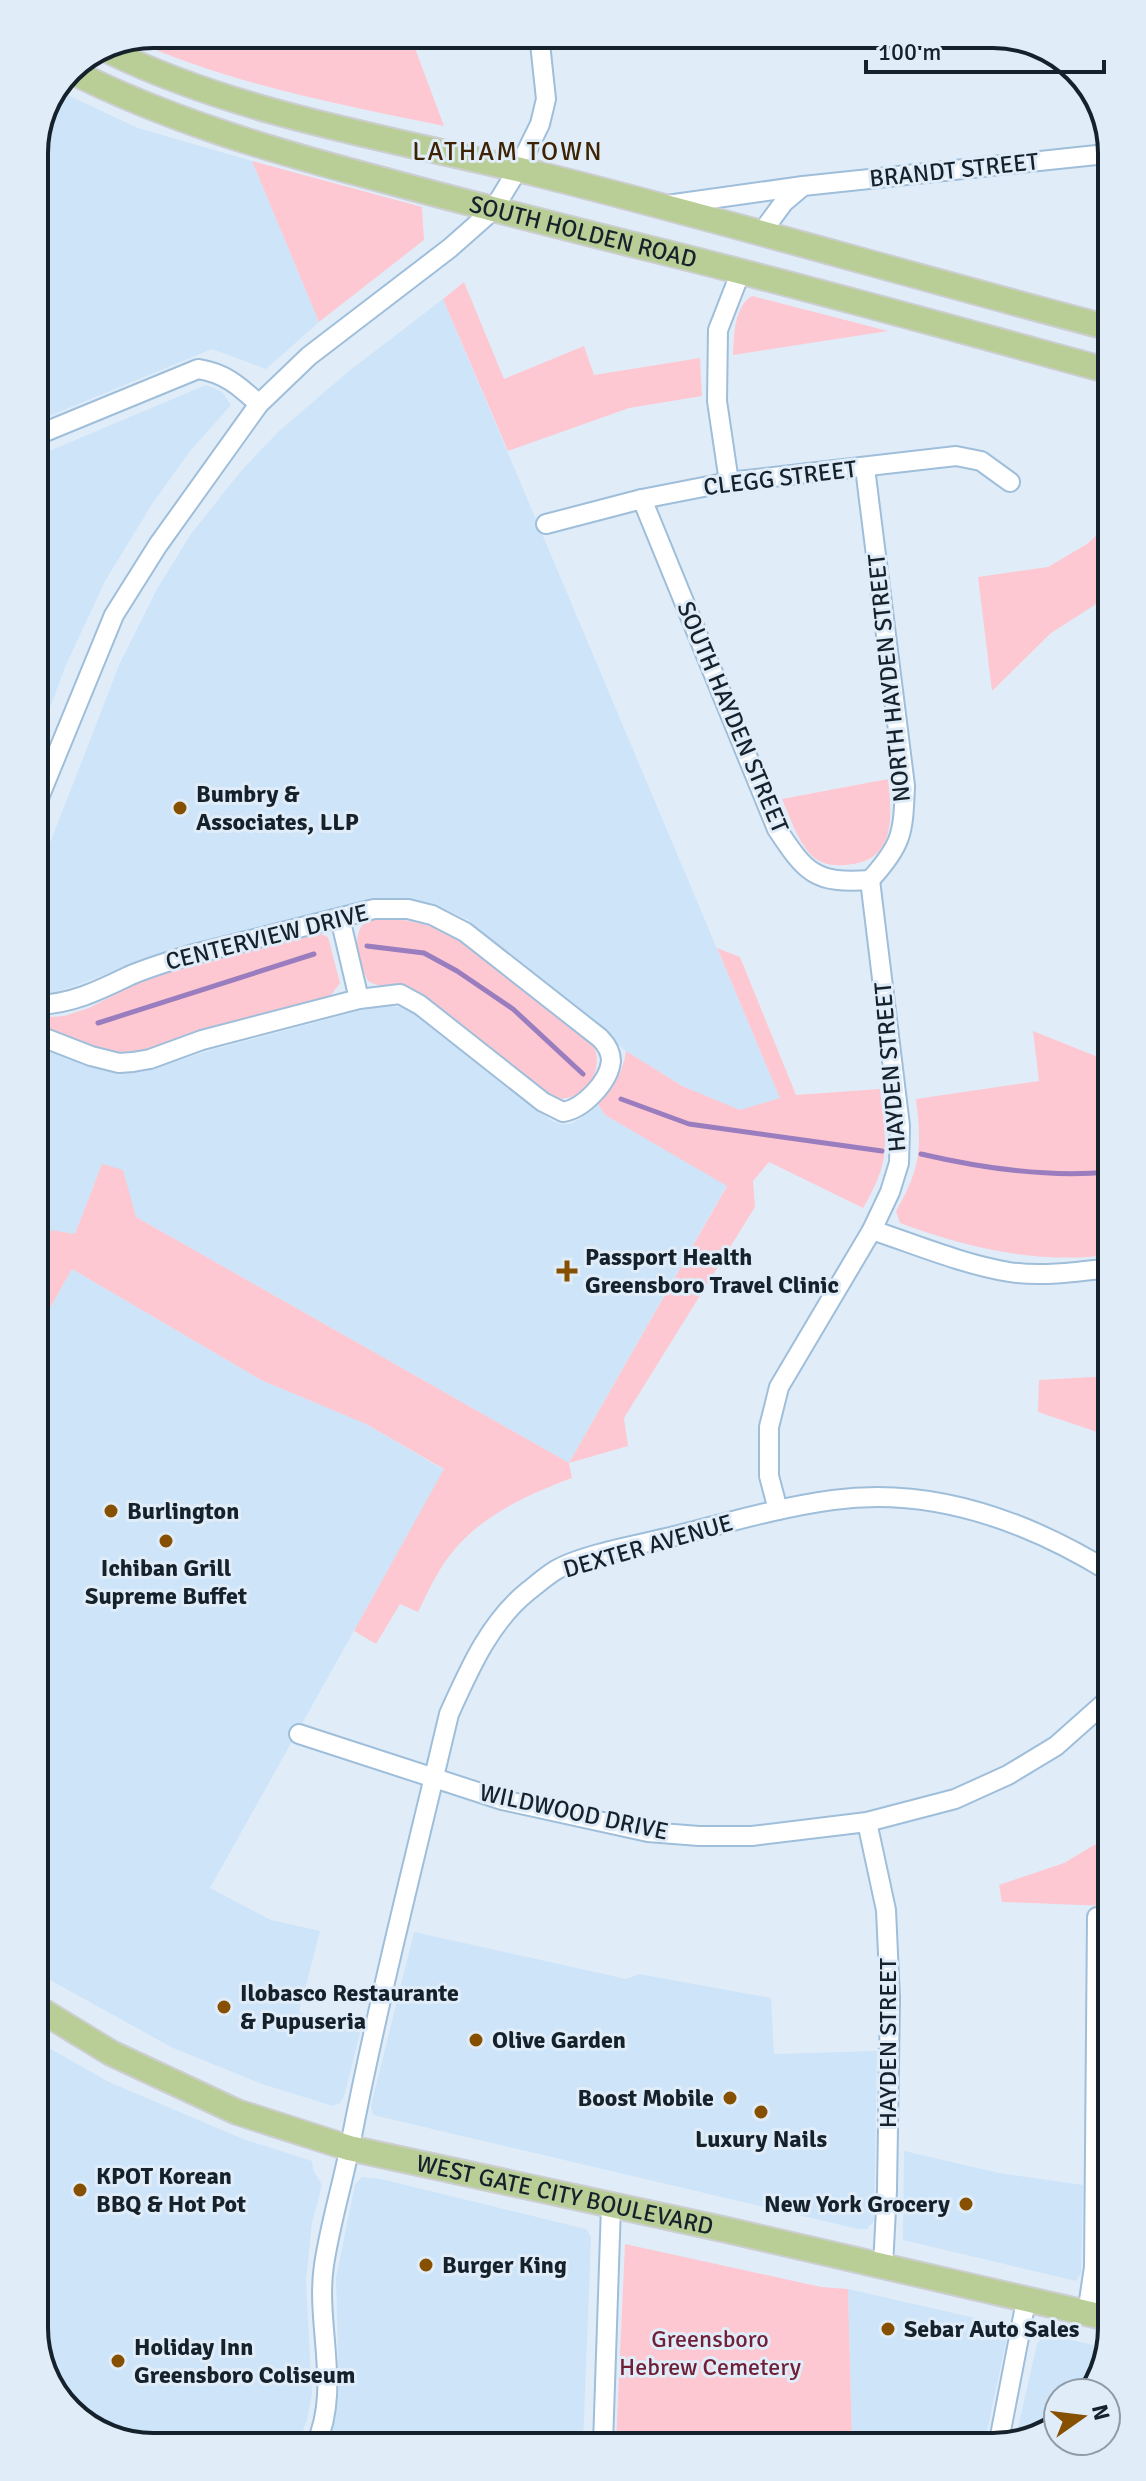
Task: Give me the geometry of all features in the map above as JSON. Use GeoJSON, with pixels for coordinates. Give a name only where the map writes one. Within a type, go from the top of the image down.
{"type":"FeatureCollection","features":[{"type":"Feature","properties":{"kind":"main road","name":"SOUTH HOLDEN ROAD"},"geometry":{"type":"LineString","coordinates":[[117,55],[154,72],[291,115],[664,206],[1098,325]]}},
{"type":"Feature","properties":{"kind":"main road","name":"SOUTH HOLDEN ROAD"},"geometry":{"type":"LineString","coordinates":[[82,76],[115,93],[224,134],[325,165],[741,271],[1098,368]]}},
{"type":"Feature","properties":{"kind":"main road","name":"WEST GATE CITY BOULEVARD"},"geometry":{"type":"LineString","coordinates":[[48,2014],[111,2053],[237,2112],[349,2148],[1098,2316]]}},
{"type":"Feature","properties":{"kind":"street"},"geometry":{"type":"LineString","coordinates":[[48,776],[114,615],[158,545],[259,404],[309,356],[450,248],[493,210],[540,124],[546,99],[541,48]]}},
{"type":"Feature","properties":{"kind":"street","name":"BRANDT STREET"},"geometry":{"type":"LineString","coordinates":[[664,206],[803,186],[1098,155]]}},
{"type":"Feature","properties":{"kind":"street"},"geometry":{"type":"LineString","coordinates":[[762,232],[784,202],[803,186]]}},
{"type":"Feature","properties":{"kind":"street"},"geometry":{"type":"LineString","coordinates":[[729,482],[717,401],[718,330],[741,271]]}},
{"type":"Feature","properties":{"kind":"street"},"geometry":{"type":"LineString","coordinates":[[48,431],[198,369],[214,371],[234,381],[259,404]]}},
{"type":"Feature","properties":{"kind":"street","name":"CLEGG STREET"},"geometry":{"type":"LineString","coordinates":[[546,524],[642,499],[729,482],[956,456],[981,461],[1010,482]]}},
{"type":"Feature","properties":{"kind":"street","name":"NORTH HAYDEN STREET"},"geometry":{"type":"LineString","coordinates":[[865,468],[905,786],[903,831],[888,860],[870,880]]}},
{"type":"Feature","properties":{"kind":"street","name":"SOUTH HAYDEN STREET"},"geometry":{"type":"LineString","coordinates":[[642,499],[777,829],[799,862],[822,878],[843,882],[870,880]]}},
{"type":"Feature","properties":{"kind":"street","name":"HAYDEN STREET"},"geometry":{"type":"LineString","coordinates":[[778,1510],[769,1476],[769,1427],[779,1387],[872,1230],[890,1192],[899,1163],[900,1126],[870,880]]}},
{"type":"Feature","properties":{"kind":"street","name":"CENTERVIEW DRIVE"},"geometry":{"type":"LineString","coordinates":[[48,1004],[84,997],[163,963],[190,955],[374,909],[392,908],[420,912],[451,923],[600,1038],[609,1051],[611,1061],[588,1101],[563,1112],[543,1102],[420,1005],[400,994],[359,999],[202,1040],[133,1062],[119,1063],[91,1056],[48,1039]]}},
{"type":"Feature","properties":{"kind":"street"},"geometry":{"type":"LineString","coordinates":[[340,918],[359,999]]}},
{"type":"Feature","properties":{"kind":"street"},"geometry":{"type":"LineString","coordinates":[[872,1230],[970,1263],[1013,1272],[1098,1269]]}},
{"type":"Feature","properties":{"kind":"street","name":"DEXTER AVENUE"},"geometry":{"type":"LineString","coordinates":[[319,2433],[327,2391],[322,2281],[358,2101],[449,1714],[472,1662],[496,1625],[524,1595],[558,1569],[778,1510],[834,1500],[877,1497],[930,1500],[983,1512],[1022,1526],[1098,1566]]}},
{"type":"Feature","properties":{"kind":"street","name":"WILDWOOD DRIVE"},"geometry":{"type":"LineString","coordinates":[[299,1734],[502,1800],[648,1832],[752,1836],[867,1822],[955,1799],[1008,1775],[1056,1746],[1098,1709]]}},
{"type":"Feature","properties":{"kind":"street","name":"HAYDEN STREET"},"geometry":{"type":"LineString","coordinates":[[867,1822],[886,1910],[890,1998],[883,2266]]}},
{"type":"Feature","properties":{"kind":"street"},"geometry":{"type":"LineString","coordinates":[[1087,2314],[1094,2267],[1097,1917]]}},
{"type":"Feature","properties":{"kind":"street"},"geometry":{"type":"LineString","coordinates":[[603,2433],[611,2206]]}},
{"type":"Feature","properties":{"kind":"street"},"geometry":{"type":"LineString","coordinates":[[1001,2432],[1026,2301]]}},
{"type":"Feature","properties":{"kind":"shaded area"},"geometry":{"type":"Polygon","coordinates":[[[67,95],[138,128],[252,161],[319,322],[266,369],[212,349],[48,417],[48,146],[52,126],[67,95]]]}},
{"type":"Feature","properties":{"kind":"shaded area"},"geometry":{"type":"Polygon","coordinates":[[[443,299],[780,1098],[740,1111],[682,1086],[626,1051],[467,919],[438,906],[401,898],[374,898],[185,945],[69,988],[48,992],[48,848],[120,663],[157,589],[191,534],[241,471],[278,432],[349,371],[443,299]]]}},
{"type":"Feature","properties":{"kind":"shaded area"},"geometry":{"type":"Polygon","coordinates":[[[206,385],[222,392],[231,405],[190,451],[152,504],[105,581],[48,712],[48,452],[206,385]]]}},
{"type":"Feature","properties":{"kind":"shaded area"},"geometry":{"type":"Polygon","coordinates":[[[381,1005],[408,1008],[552,1121],[570,1124],[598,1104],[605,1115],[727,1185],[569,1463],[136,1217],[102,1164],[75,1234],[48,1246],[48,1049],[106,1071],[139,1072],[381,1005]]]}},
{"type":"Feature","properties":{"kind":"shaded area"},"geometry":{"type":"Polygon","coordinates":[[[72,1269],[261,1380],[366,1424],[444,1470],[210,1888],[271,1920],[320,1931],[299,2012],[361,2029],[344,2097],[333,2106],[262,2084],[173,2048],[48,1979],[48,1311],[72,1269]]]}},
{"type":"Feature","properties":{"kind":"shaded area"},"geometry":{"type":"Polygon","coordinates":[[[414,1932],[626,1979],[639,1974],[771,1998],[774,2054],[877,2051],[874,2221],[867,2229],[858,2229],[373,2115],[371,2106],[414,1932]]]}},
{"type":"Feature","properties":{"kind":"shaded area"},"geometry":{"type":"Polygon","coordinates":[[[48,2048],[109,2082],[243,2139],[312,2161],[313,2170],[322,2185],[312,2223],[306,2281],[312,2394],[302,2433],[146,2433],[100,2419],[66,2386],[54,2362],[48,2328],[48,2048]]]}},
{"type":"Feature","properties":{"kind":"shaded area"},"geometry":{"type":"Polygon","coordinates":[[[904,2151],[999,2173],[1083,2185],[1081,2273],[1076,2281],[903,2240],[904,2151]]]}},
{"type":"Feature","properties":{"kind":"shaded area"},"geometry":{"type":"Polygon","coordinates":[[[362,2177],[381,2179],[586,2229],[591,2237],[583,2433],[331,2433],[339,2391],[336,2278],[355,2184],[362,2177]]]}},
{"type":"Feature","properties":{"kind":"shaded area"},"geometry":{"type":"Polygon","coordinates":[[[848,2289],[997,2323],[1005,2330],[1007,2337],[987,2433],[852,2433],[848,2289]]]}},
{"type":"Feature","properties":{"kind":"shaded area"},"geometry":{"type":"Polygon","coordinates":[[[1051,2335],[1096,2346],[1085,2377],[1042,2377],[1042,2421],[1018,2430],[1037,2344],[1051,2335]]]}},
{"type":"Feature","properties":{"kind":"green space"},"geometry":{"type":"Polygon","coordinates":[[[152,48],[418,48],[416,51],[444,126],[326,101],[210,70],[152,48]]]}},
{"type":"Feature","properties":{"kind":"green space"},"geometry":{"type":"Polygon","coordinates":[[[252,161],[422,207],[424,240],[319,322],[252,161]]]}},
{"type":"Feature","properties":{"kind":"green space"},"geometry":{"type":"Polygon","coordinates":[[[464,282],[504,379],[584,346],[594,375],[700,358],[702,396],[629,408],[508,451],[443,299],[464,282]]]}},
{"type":"Feature","properties":{"kind":"green space"},"geometry":{"type":"Polygon","coordinates":[[[752,296],[888,331],[733,355],[738,314],[752,296]]]}},
{"type":"Feature","properties":{"kind":"green space"},"geometry":{"type":"Polygon","coordinates":[[[1098,534],[1098,603],[1051,633],[992,691],[978,577],[1048,567],[1098,534]]]}},
{"type":"Feature","properties":{"kind":"green space"},"geometry":{"type":"Polygon","coordinates":[[[888,779],[888,835],[874,856],[862,862],[831,865],[811,855],[782,799],[888,779]]]}},
{"type":"Feature","properties":{"kind":"green space"},"geometry":{"type":"Polygon","coordinates":[[[371,918],[417,923],[460,940],[594,1046],[596,1067],[588,1085],[573,1096],[553,1098],[418,993],[368,981],[358,956],[357,938],[359,930],[371,918]]]}},
{"type":"Feature","properties":{"kind":"green space"},"geometry":{"type":"Polygon","coordinates":[[[316,932],[328,937],[340,983],[328,999],[190,1035],[134,1054],[101,1051],[48,1031],[48,1017],[89,1008],[145,979],[183,965],[316,932]]]}},
{"type":"Feature","properties":{"kind":"green space"},"geometry":{"type":"Polygon","coordinates":[[[717,948],[740,957],[796,1095],[880,1089],[885,1137],[883,1163],[863,1208],[769,1162],[753,1181],[755,1207],[624,1418],[628,1446],[569,1463],[727,1186],[605,1115],[598,1104],[616,1080],[626,1051],[682,1086],[740,1110],[780,1098],[717,948]]]}},
{"type":"Feature","properties":{"kind":"green space"},"geometry":{"type":"Polygon","coordinates":[[[1033,1031],[1098,1057],[1098,1256],[1055,1257],[1002,1252],[951,1240],[900,1223],[896,1211],[911,1182],[918,1157],[916,1099],[1039,1081],[1033,1031]]]}},
{"type":"Feature","properties":{"kind":"green space"},"geometry":{"type":"Polygon","coordinates":[[[102,1164],[123,1170],[136,1217],[569,1463],[572,1478],[516,1502],[482,1523],[453,1551],[418,1612],[400,1604],[376,1644],[354,1631],[444,1469],[366,1424],[261,1380],[72,1269],[48,1311],[48,1238],[51,1230],[75,1234],[102,1164]]]}},
{"type":"Feature","properties":{"kind":"green space"},"geometry":{"type":"Polygon","coordinates":[[[1098,1377],[1098,1432],[1038,1412],[1039,1380],[1098,1377]]]}},
{"type":"Feature","properties":{"kind":"green space"},"geometry":{"type":"Polygon","coordinates":[[[1098,1843],[1098,1906],[1002,1902],[999,1885],[1064,1863],[1098,1843]]]}},
{"type":"Feature","properties":{"kind":"green space","name":"Greensboro Hebrew Cemetery"},"geometry":{"type":"Polygon","coordinates":[[[625,2244],[821,2287],[848,2289],[852,2433],[616,2433],[625,2244]]]}},
{"type":"Feature","properties":{"kind":"waterway"},"geometry":{"type":"LineString","coordinates":[[367,946],[424,953],[457,971],[513,1009],[583,1074]]}},
{"type":"Feature","properties":{"kind":"waterway"},"geometry":{"type":"LineString","coordinates":[[98,1023],[314,954]]}},
{"type":"Feature","properties":{"kind":"waterway"},"geometry":{"type":"LineString","coordinates":[[621,1099],[689,1124],[882,1151]]}},
{"type":"Feature","properties":{"kind":"waterway"},"geometry":{"type":"LineString","coordinates":[[921,1154],[1014,1170],[1098,1173]]}},
{"type":"Feature","properties":{"kind":"place","name":"Bumbry & Associates, LLP"},"geometry":{"type":"Point","coordinates":[180,808]}},
{"type":"Feature","properties":{"kind":"place","name":"Passport Health Greensboro Travel Clinic"},"geometry":{"type":"Point","coordinates":[567,1271]}},
{"type":"Feature","properties":{"kind":"place","name":"Burlington"},"geometry":{"type":"Point","coordinates":[111,1511]}},
{"type":"Feature","properties":{"kind":"place","name":"Ichiban Grill Supreme Buffet"},"geometry":{"type":"Point","coordinates":[166,1541]}},
{"type":"Feature","properties":{"kind":"place","name":"Ilobasco Restaurante & Pupuseria"},"geometry":{"type":"Point","coordinates":[224,2007]}},
{"type":"Feature","properties":{"kind":"place","name":"Olive Garden"},"geometry":{"type":"Point","coordinates":[476,2040]}},
{"type":"Feature","properties":{"kind":"place","name":"Boost Mobile"},"geometry":{"type":"Point","coordinates":[730,2098]}},
{"type":"Feature","properties":{"kind":"place","name":"Luxury Nails"},"geometry":{"type":"Point","coordinates":[761,2112]}},
{"type":"Feature","properties":{"kind":"place","name":"KPOT Korean BBQ & Hot Pot"},"geometry":{"type":"Point","coordinates":[80,2190]}},
{"type":"Feature","properties":{"kind":"place","name":"New York Grocery"},"geometry":{"type":"Point","coordinates":[966,2204]}},
{"type":"Feature","properties":{"kind":"place","name":"Burger King"},"geometry":{"type":"Point","coordinates":[426,2265]}},
{"type":"Feature","properties":{"kind":"place","name":"Sebar Auto Sales"},"geometry":{"type":"Point","coordinates":[888,2329]}},
{"type":"Feature","properties":{"kind":"place","name":"Holiday Inn Greensboro Coliseum"},"geometry":{"type":"Point","coordinates":[118,2361]}},
{"type":"Feature","properties":{"kind":"district","name":"LATHAM TOWN"},"geometry":{"type":"Point","coordinates":[508,152]}}]}
